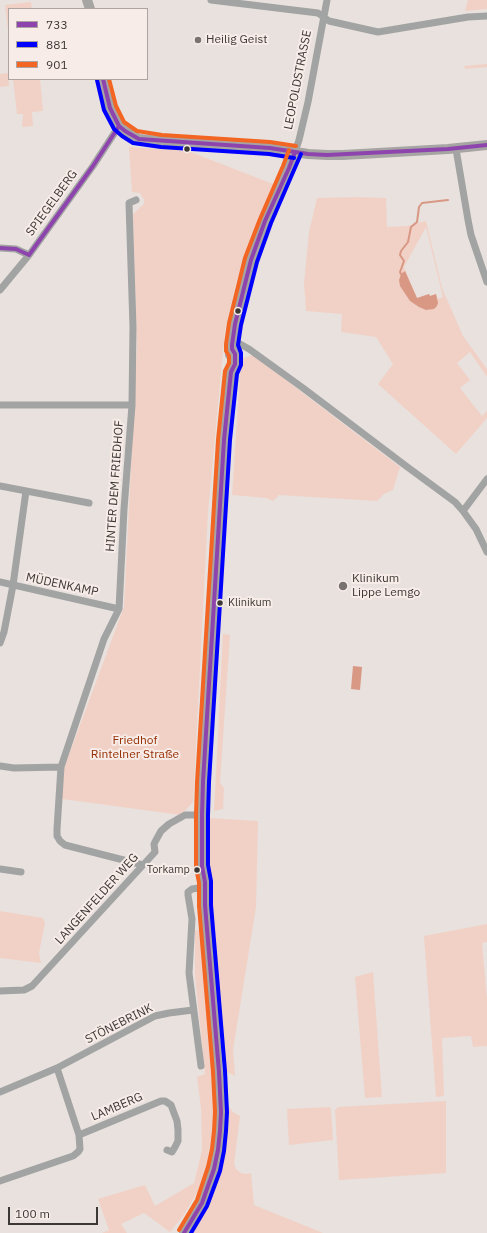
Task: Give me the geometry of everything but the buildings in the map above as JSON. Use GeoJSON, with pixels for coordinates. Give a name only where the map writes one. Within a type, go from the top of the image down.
{"type":"FeatureCollection","features":[{"type":"Feature","properties":{"kind":"main road"},"geometry":{"type":"LineString","coordinates":[[103,80],[110,108],[119,126],[125,132],[135,137],[161,142],[270,148],[308,154],[344,155],[487,145]]}},
{"type":"Feature","properties":{"kind":"main road","name":"LEOPOLDSTRASSE"},"geometry":{"type":"LineString","coordinates":[[184,1233],[202,1203],[214,1169],[220,1132],[221,1112],[219,1072],[205,904],[206,866],[202,851],[202,815],[224,447],[231,372],[235,360],[235,354],[232,347],[235,324],[251,260],[265,221],[295,152]]}},
{"type":"Feature","properties":{"kind":"street"},"geometry":{"type":"LineString","coordinates":[[211,0],[318,13],[329,21],[378,32],[468,17],[487,16]]}},
{"type":"Feature","properties":{"kind":"street","name":"LEOPOLDSTRASSE"},"geometry":{"type":"LineString","coordinates":[[295,152],[308,102],[327,0]]}},
{"type":"Feature","properties":{"kind":"street","name":"SPIEGELBERG"},"geometry":{"type":"LineString","coordinates":[[0,290],[28,255],[93,166],[119,126]]}},
{"type":"Feature","properties":{"kind":"street"},"geometry":{"type":"LineString","coordinates":[[456,148],[470,228],[487,282]]}},
{"type":"Feature","properties":{"kind":"street","name":"HINTER DEM FRIEDHOF"},"geometry":{"type":"LineString","coordinates":[[61,768],[104,639],[119,608],[124,509],[132,405],[133,327],[129,203],[136,200]]}},
{"type":"Feature","properties":{"kind":"street"},"geometry":{"type":"LineString","coordinates":[[0,248],[16,248],[28,255]]}},
{"type":"Feature","properties":{"kind":"street"},"geometry":{"type":"LineString","coordinates":[[232,347],[240,344],[249,349],[455,502],[485,540],[487,552]]}},
{"type":"Feature","properties":{"kind":"street"},"geometry":{"type":"LineString","coordinates":[[0,405],[132,405]]}},
{"type":"Feature","properties":{"kind":"street"},"geometry":{"type":"LineString","coordinates":[[463,511],[487,479]]}},
{"type":"Feature","properties":{"kind":"street"},"geometry":{"type":"LineString","coordinates":[[0,486],[89,503]]}},
{"type":"Feature","properties":{"kind":"street"},"geometry":{"type":"LineString","coordinates":[[0,643],[4,632],[13,585],[26,491]]}},
{"type":"Feature","properties":{"kind":"street","name":"MÜDENKAMP"},"geometry":{"type":"LineString","coordinates":[[0,582],[119,608]]}},
{"type":"Feature","properties":{"kind":"street"},"geometry":{"type":"LineString","coordinates":[[0,766],[14,768],[61,768],[57,829],[60,841],[65,845],[143,865]]}},
{"type":"Feature","properties":{"kind":"street","name":"LANGENFELDER WEG"},"geometry":{"type":"LineString","coordinates":[[0,991],[24,990],[32,986],[155,852],[154,844],[161,831],[169,824],[185,815],[202,815]]}},
{"type":"Feature","properties":{"kind":"street"},"geometry":{"type":"LineString","coordinates":[[0,869],[21,872]]}},
{"type":"Feature","properties":{"kind":"street"},"geometry":{"type":"LineString","coordinates":[[201,1066],[189,973],[192,914],[188,892],[192,889],[205,885]]}},
{"type":"Feature","properties":{"kind":"street","name":"STÖNEBRINK"},"geometry":{"type":"LineString","coordinates":[[0,1092],[57,1068],[155,1016],[193,1010]]}},
{"type":"Feature","properties":{"kind":"street"},"geometry":{"type":"LineString","coordinates":[[0,1181],[73,1156],[80,1149],[79,1135],[57,1068]]}},
{"type":"Feature","properties":{"kind":"street","name":"LAMBERG"},"geometry":{"type":"LineString","coordinates":[[79,1135],[161,1101],[165,1101],[171,1105],[177,1121],[178,1130],[178,1141],[175,1147],[172,1152],[167,1150]]}},
{"type":"Feature","properties":{"kind":"green space"},"geometry":{"type":"Polygon","coordinates":[[[468,0],[487,0],[487,9],[465,11],[468,0]]]}},
{"type":"Feature","properties":{"kind":"green space"},"geometry":{"type":"Polygon","coordinates":[[[31,2],[32,8],[8,8],[8,30],[5,5],[31,2]]]}},
{"type":"Feature","properties":{"kind":"green space"},"geometry":{"type":"Polygon","coordinates":[[[487,64],[487,67],[465,69],[464,66],[487,64]]]}},
{"type":"Feature","properties":{"kind":"green space"},"geometry":{"type":"Polygon","coordinates":[[[8,73],[9,86],[0,87],[0,74],[8,73]]]}},
{"type":"Feature","properties":{"kind":"green space"},"geometry":{"type":"Polygon","coordinates":[[[13,80],[40,80],[43,111],[32,112],[33,126],[22,127],[23,114],[17,114],[13,80]]]}},
{"type":"Feature","properties":{"kind":"green space","name":"Friedhof Rintelner Straße"},"geometry":{"type":"Polygon","coordinates":[[[129,147],[188,151],[273,184],[236,283],[225,330],[208,512],[193,802],[181,815],[62,799],[64,768],[124,607],[137,347],[133,214],[144,204],[144,200],[140,193],[132,192],[129,147]]]}},
{"type":"Feature","properties":{"kind":"green space"},"geometry":{"type":"Polygon","coordinates":[[[317,198],[386,198],[387,227],[407,226],[426,221],[442,288],[463,336],[487,369],[487,377],[470,352],[457,363],[470,380],[460,388],[482,416],[487,411],[487,418],[456,454],[378,384],[393,364],[376,337],[341,332],[342,314],[306,311],[304,283],[309,232],[317,198]],[[426,227],[404,267],[417,298],[429,294],[430,296],[436,294],[438,299],[443,297],[426,227]]]}},
{"type":"Feature","properties":{"kind":"green space"},"geometry":{"type":"Polygon","coordinates":[[[253,355],[400,467],[393,490],[384,494],[377,501],[279,495],[273,501],[266,498],[232,495],[241,359],[253,355]]]}},
{"type":"Feature","properties":{"kind":"green space"},"geometry":{"type":"Polygon","coordinates":[[[223,634],[230,635],[220,783],[224,788],[223,809],[214,811],[223,634]]]}},
{"type":"Feature","properties":{"kind":"green space"},"geometry":{"type":"Polygon","coordinates":[[[208,818],[258,821],[256,907],[233,1050],[235,1076],[223,1070],[208,855],[208,818]]]}},
{"type":"Feature","properties":{"kind":"green space"},"geometry":{"type":"Polygon","coordinates":[[[0,911],[43,918],[45,923],[39,953],[41,963],[0,958],[0,911]]]}},
{"type":"Feature","properties":{"kind":"green space"},"geometry":{"type":"Polygon","coordinates":[[[487,924],[487,942],[482,943],[487,999],[487,1046],[473,1047],[471,1036],[442,1038],[444,1096],[436,1097],[424,936],[487,924]]]}},
{"type":"Feature","properties":{"kind":"green space"},"geometry":{"type":"Polygon","coordinates":[[[195,930],[201,930],[213,1072],[214,1129],[208,1163],[199,1189],[183,1216],[170,1232],[144,1213],[121,1224],[127,1233],[102,1233],[109,1230],[98,1199],[145,1185],[155,1206],[194,1183],[202,1150],[201,1108],[197,1077],[205,1074],[195,975],[195,930]]]}},
{"type":"Feature","properties":{"kind":"green space"},"geometry":{"type":"Polygon","coordinates":[[[373,972],[382,1097],[365,1098],[355,977],[373,972]]]}},
{"type":"Feature","properties":{"kind":"green space"},"geometry":{"type":"Polygon","coordinates":[[[225,1100],[227,1100],[229,1107],[233,1112],[240,1116],[234,1164],[236,1169],[241,1173],[251,1173],[254,1205],[323,1233],[188,1233],[208,1199],[225,1100]]]}},
{"type":"Feature","properties":{"kind":"green space"},"geometry":{"type":"Polygon","coordinates":[[[446,1101],[446,1173],[339,1180],[335,1110],[338,1107],[446,1101]]]}},
{"type":"Feature","properties":{"kind":"green space"},"geometry":{"type":"Polygon","coordinates":[[[330,1107],[333,1140],[289,1145],[287,1109],[330,1107]]]}},
{"type":"Feature","properties":{"kind":"shaded area"},"geometry":{"type":"Polygon","coordinates":[[[405,271],[417,298],[429,294],[430,296],[436,294],[438,303],[434,309],[426,310],[410,301],[400,286],[399,280],[401,274],[405,271]]]}},
{"type":"Feature","properties":{"kind":"shaded area"},"geometry":{"type":"Polygon","coordinates":[[[353,666],[362,667],[360,690],[351,689],[353,666]]]}},
{"type":"Feature","properties":{"kind":"waterway"},"geometry":{"type":"LineString","coordinates":[[401,274],[400,272],[404,261],[400,255],[401,251],[408,242],[411,227],[417,222],[419,207],[422,203],[448,200]]}},
{"type":"Feature","properties":{"kind":"transit line","name":"881"},"geometry":{"type":"LineString","coordinates":[[97,80],[104,110],[114,129],[133,143],[161,147],[269,154],[294,158]]}},
{"type":"Feature","properties":{"kind":"transit line","name":"733"},"geometry":{"type":"LineString","coordinates":[[103,80],[110,108],[119,126],[139,139],[270,148],[308,154],[327,155],[448,149],[487,145]]}},
{"type":"Feature","properties":{"kind":"transit line","name":"901"},"geometry":{"type":"LineString","coordinates":[[109,80],[116,106],[124,122],[137,131],[162,135],[270,142],[296,146]]}},
{"type":"Feature","properties":{"kind":"transit line","name":"733"},"geometry":{"type":"LineString","coordinates":[[29,255],[93,166],[119,126]]}},
{"type":"Feature","properties":{"kind":"transit line","name":"901"},"geometry":{"type":"LineString","coordinates":[[179,1230],[197,1200],[208,1167],[214,1131],[215,1112],[213,1072],[199,906],[199,883],[196,867],[196,815],[218,440],[225,371],[229,363],[226,344],[229,323],[245,258],[289,150]]}},
{"type":"Feature","properties":{"kind":"transit line","name":"733"},"geometry":{"type":"LineString","coordinates":[[184,1233],[202,1203],[214,1169],[220,1131],[221,1112],[219,1072],[205,905],[205,882],[202,866],[202,815],[224,440],[231,372],[235,364],[235,354],[232,349],[232,345],[235,324],[251,260],[265,221],[295,152]]}},
{"type":"Feature","properties":{"kind":"transit line","name":"881"},"geometry":{"type":"LineString","coordinates":[[191,1233],[207,1206],[220,1171],[226,1131],[227,1112],[225,1071],[211,905],[211,881],[208,865],[208,815],[230,440],[237,374],[241,365],[241,353],[238,345],[241,325],[257,262],[271,223],[301,154]]}},
{"type":"Feature","properties":{"kind":"transit line","name":"733"},"geometry":{"type":"LineString","coordinates":[[0,248],[16,249],[29,255]]}},
{"type":"Feature","properties":{"kind":"place","name":"Heilig Geist"},"geometry":{"type":"Point","coordinates":[198,40]}},
{"type":"Feature","properties":{"kind":"place","name":"Klinikum Lippe Lemgo"},"geometry":{"type":"Point","coordinates":[343,586]}},
{"type":"Feature","properties":{"kind":"place","name":"Klinikum"},"geometry":{"type":"Point","coordinates":[220,603]}},
{"type":"Feature","properties":{"kind":"place","name":"Torkamp"},"geometry":{"type":"Point","coordinates":[197,870]}}]}
